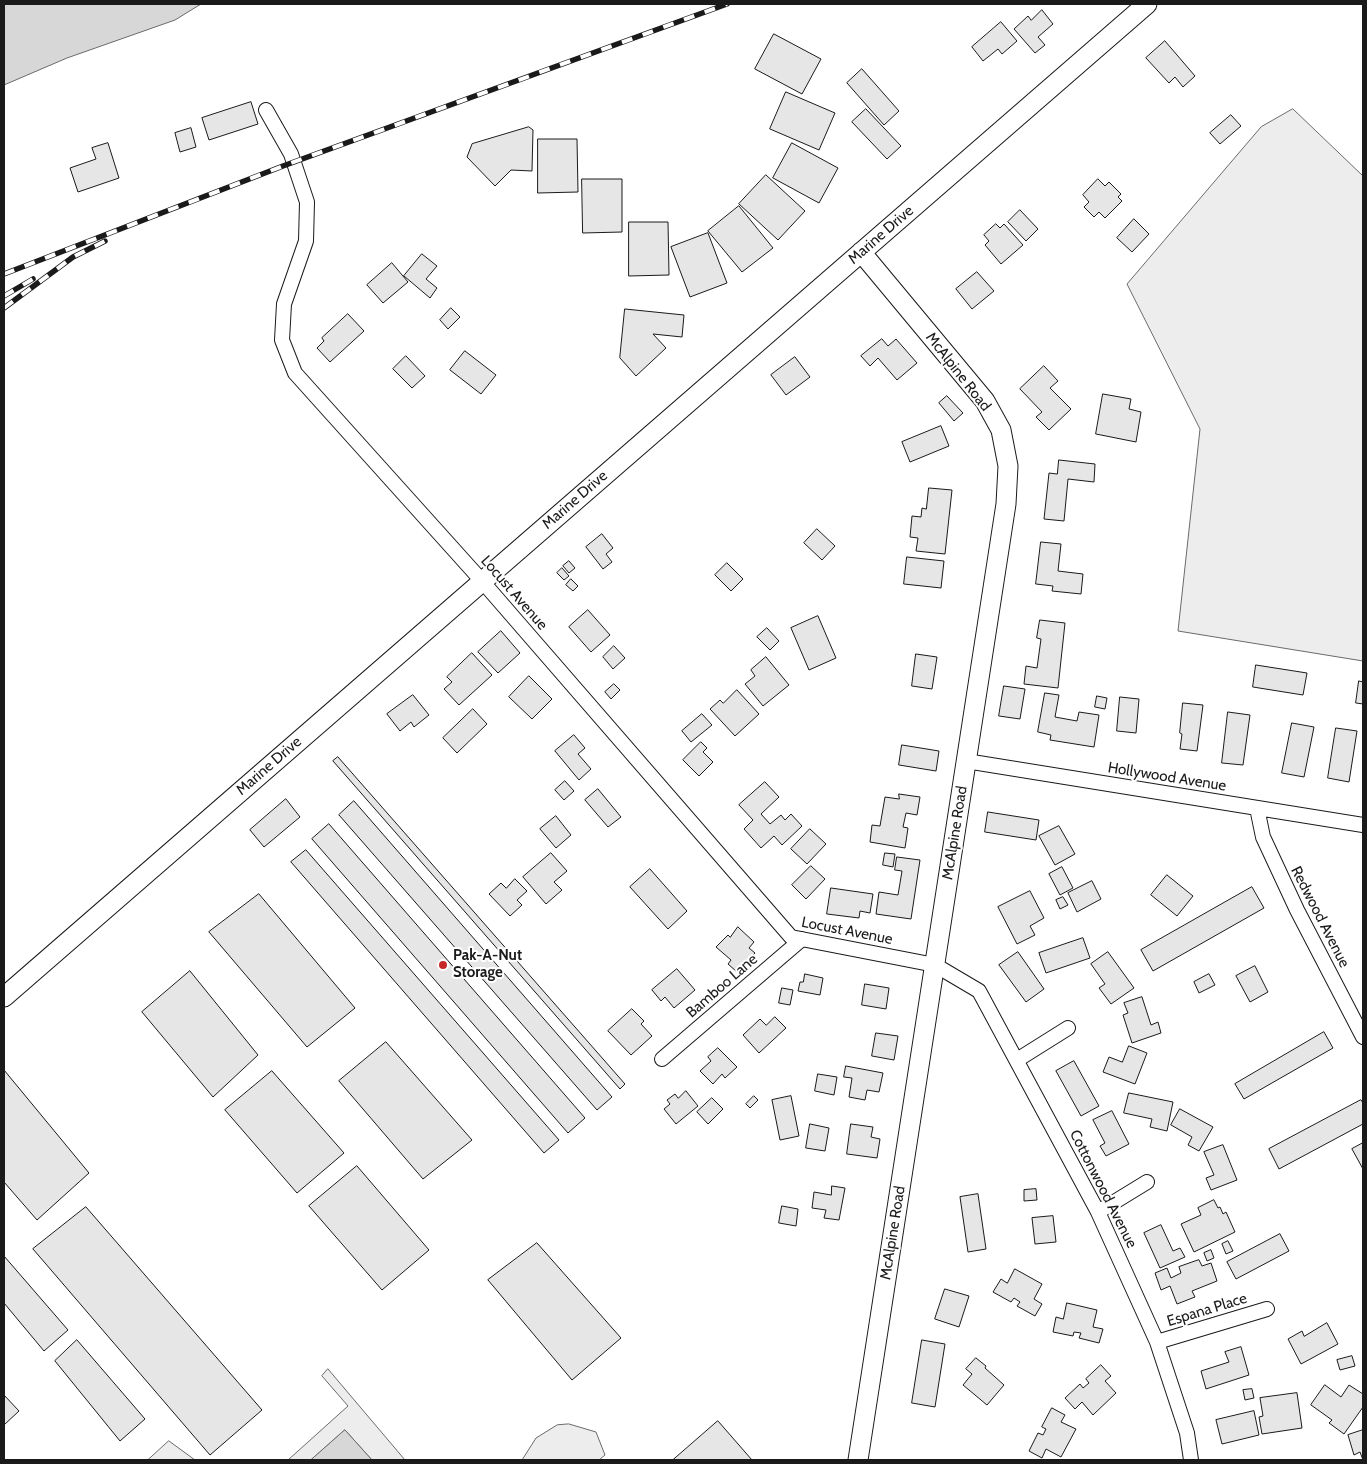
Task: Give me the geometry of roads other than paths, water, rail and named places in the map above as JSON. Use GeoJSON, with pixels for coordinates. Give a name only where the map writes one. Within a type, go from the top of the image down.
{"type":"FeatureCollection","features":[{"type":"Feature","properties":{"kind":"main road","name":"Marine Drive"},"geometry":{"type":"LineString","coordinates":[[4,997],[1147,4]]}},
{"type":"Feature","properties":{"kind":"main road","name":"McAlpine Road"},"geometry":{"type":"LineString","coordinates":[[858,1460],[1006,504],[1008,466],[1001,430],[985,401],[861,252]]}},
{"type":"Feature","properties":{"kind":"street","name":"Locust Avenue"},"geometry":{"type":"LineString","coordinates":[[266,110],[292,154],[307,202],[306,241],[284,304],[282,340],[295,373],[482,581],[791,937],[935,965]]}},
{"type":"Feature","properties":{"kind":"street","name":"Hollywood Avenue"},"geometry":{"type":"LineString","coordinates":[[966,761],[1363,826]]}},
{"type":"Feature","properties":{"kind":"street","name":"Redwood Avenue"},"geometry":{"type":"LineString","coordinates":[[1257,808],[1266,846],[1363,1036]]}},
{"type":"Feature","properties":{"kind":"street","name":"Bamboo Lane"},"geometry":{"type":"LineString","coordinates":[[662,1059],[802,939]]}},
{"type":"Feature","properties":{"kind":"street","name":"Cottonwood Avenue"},"geometry":{"type":"LineString","coordinates":[[935,965],[979,992],[1098,1212],[1157,1342],[1187,1433],[1191,1460]]}},
{"type":"Feature","properties":{"kind":"street"},"geometry":{"type":"LineString","coordinates":[[1017,1060],[1068,1028]]}},
{"type":"Feature","properties":{"kind":"street"},"geometry":{"type":"LineString","coordinates":[[1098,1212],[1147,1182]]}},
{"type":"Feature","properties":{"kind":"street","name":"Espana Place"},"geometry":{"type":"LineString","coordinates":[[1157,1342],[1267,1309]]}},
{"type":"Feature","properties":{"kind":"railway"},"geometry":{"type":"LineString","coordinates":[[4,274],[283,166],[727,4]]}},
{"type":"Feature","properties":{"kind":"railway"},"geometry":{"type":"LineString","coordinates":[[4,308],[73,257],[105,241]]}},
{"type":"Feature","properties":{"kind":"railway"},"geometry":{"type":"LineString","coordinates":[[4,296],[33,279]]}},
{"type":"Feature","properties":{"kind":"place","name":"Pak-A-Nut Storage"},"geometry":{"type":"Point","coordinates":[443,965]}}]}
